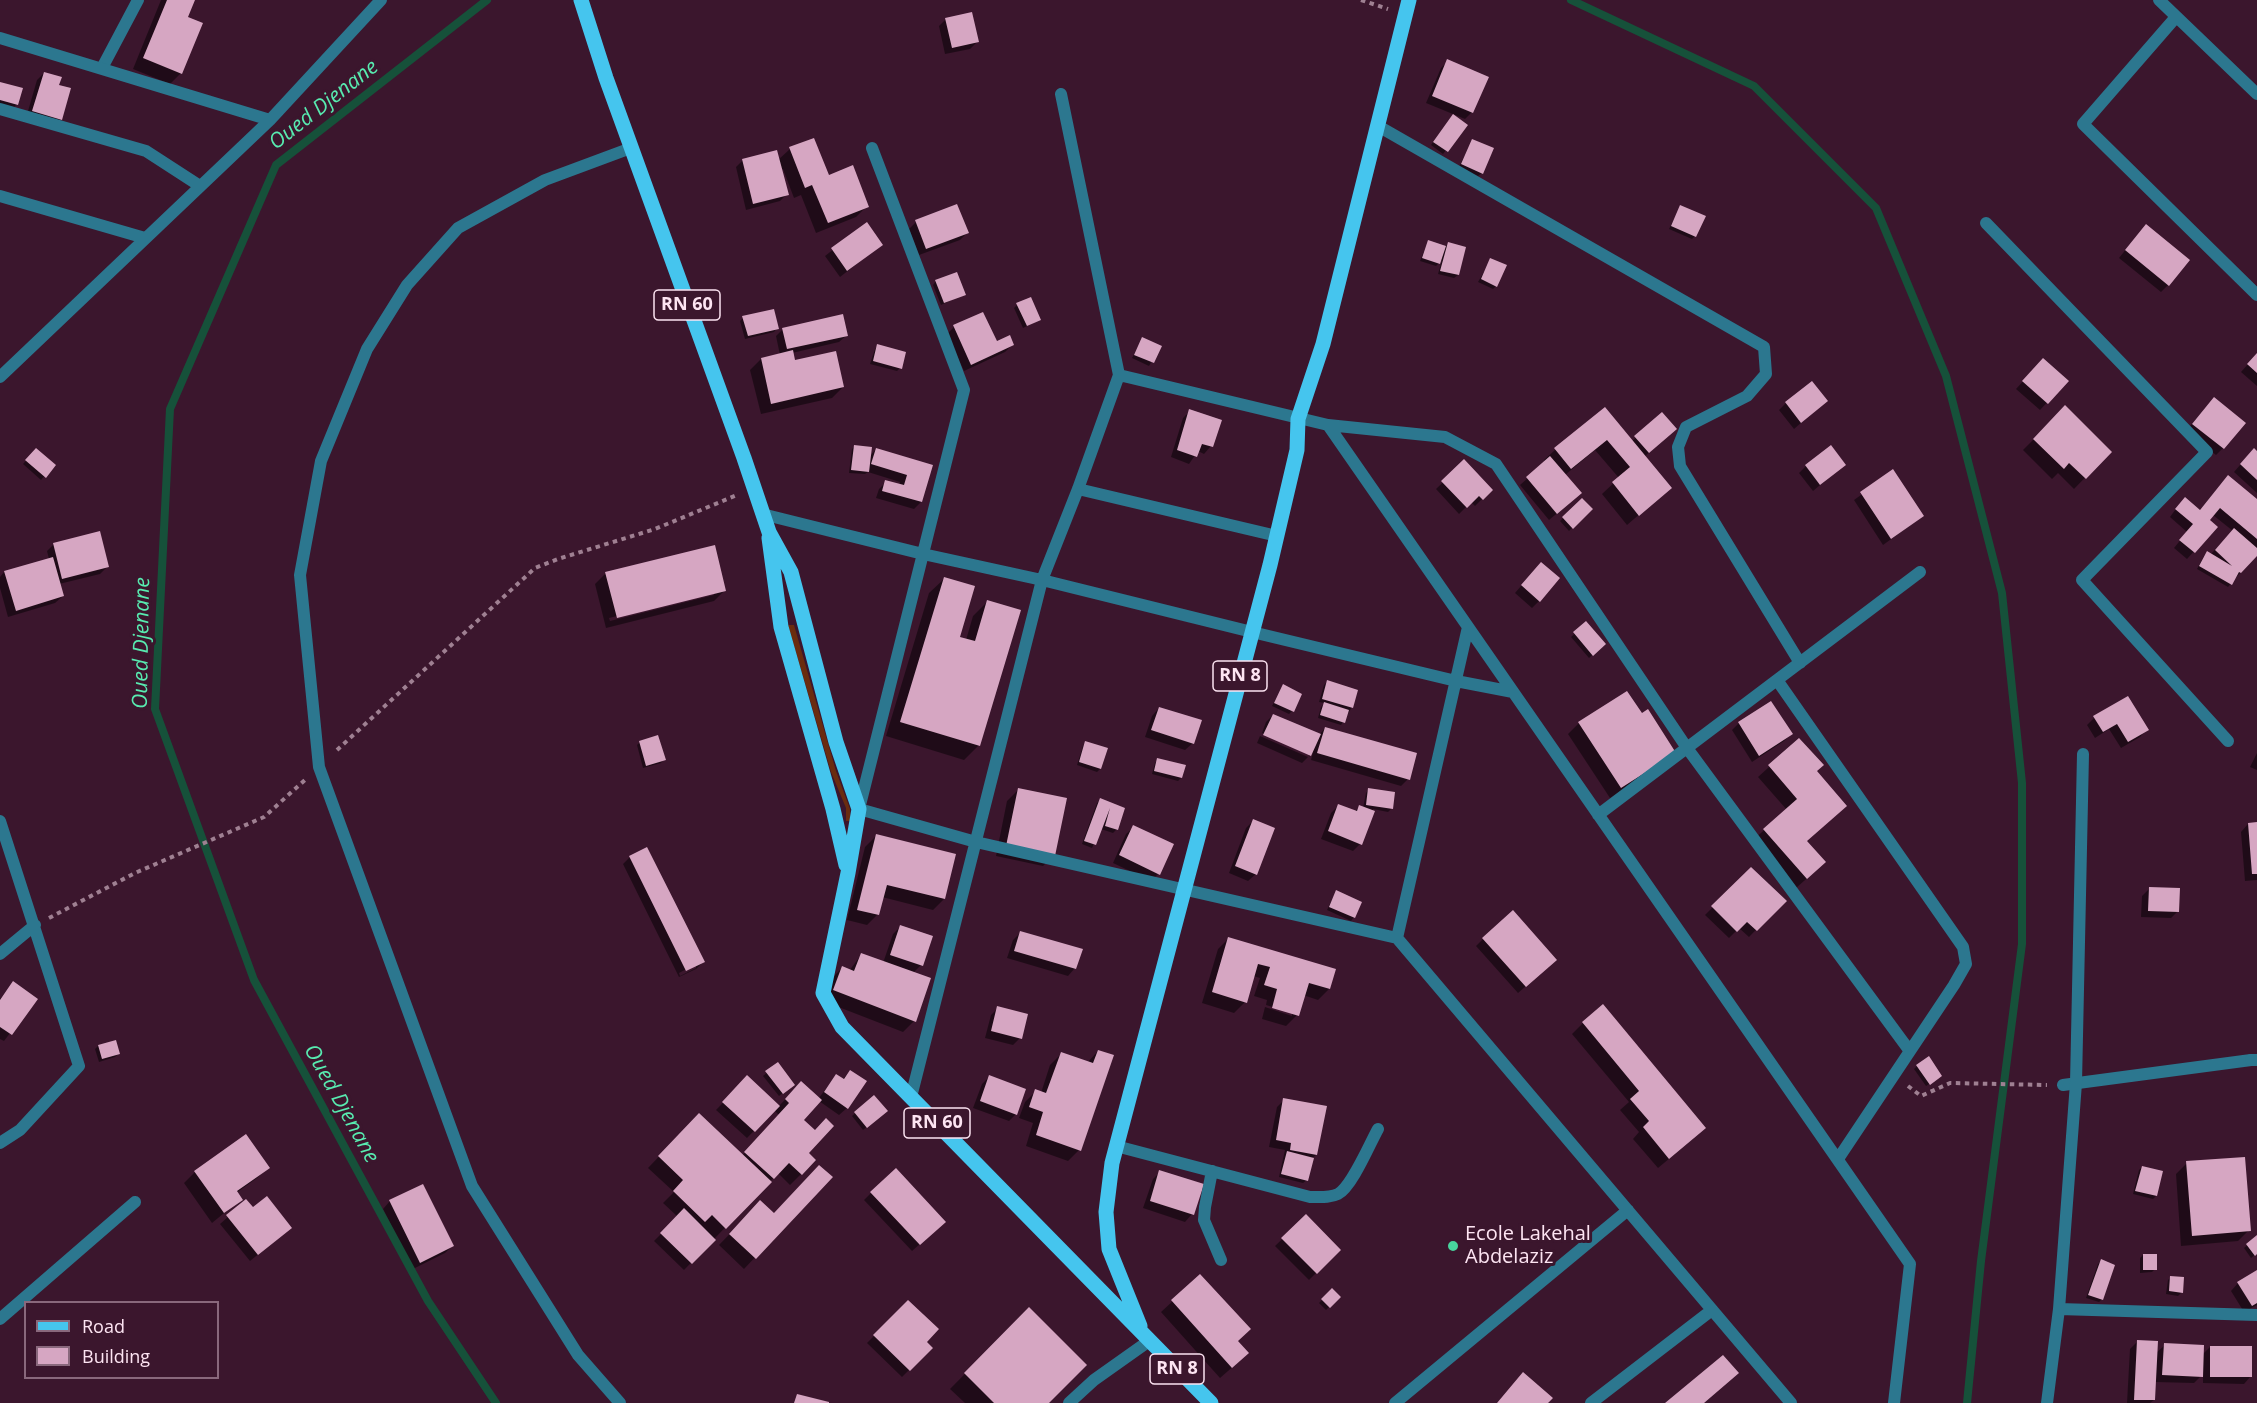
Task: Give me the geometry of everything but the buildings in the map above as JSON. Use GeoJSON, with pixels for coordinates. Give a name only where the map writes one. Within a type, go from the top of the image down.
{"type":"FeatureCollection","features":[{"type":"Feature","properties":{"kind":"main road","name":"RN 60"},"geometry":{"type":"LineString","coordinates":[[580,0],[768,532],[781,627],[833,809],[848,873],[823,993],[842,1027],[1146,1338]]}},
{"type":"Feature","properties":{"kind":"main road","name":"RN 8"},"geometry":{"type":"LineString","coordinates":[[1211,1403],[1146,1338],[1110,1249],[1106,1212],[1112,1163],[1277,536],[1298,450],[1298,418],[1323,344],[1408,7]]}},
{"type":"Feature","properties":{"kind":"main road"},"geometry":{"type":"LineString","coordinates":[[768,532],[791,572],[836,742],[859,809],[848,873]]}},
{"type":"Feature","properties":{"kind":"street"},"geometry":{"type":"LineString","coordinates":[[102,68],[138,0]]}},
{"type":"Feature","properties":{"kind":"street"},"geometry":{"type":"LineString","coordinates":[[0,376],[270,120],[381,0]]}},
{"type":"Feature","properties":{"kind":"street"},"geometry":{"type":"LineString","coordinates":[[2159,0],[2257,94]]}},
{"type":"Feature","properties":{"kind":"street"},"geometry":{"type":"LineString","coordinates":[[2176,17],[2083,124],[2257,295]]}},
{"type":"Feature","properties":{"kind":"street"},"geometry":{"type":"LineString","coordinates":[[0,38],[270,120]]}},
{"type":"Feature","properties":{"kind":"street"},"geometry":{"type":"LineString","coordinates":[[911,1097],[1042,579],[1078,489],[1119,375],[1061,94]]}},
{"type":"Feature","properties":{"kind":"street"},"geometry":{"type":"LineString","coordinates":[[0,110],[146,151],[200,186]]}},
{"type":"Feature","properties":{"kind":"street"},"geometry":{"type":"LineString","coordinates":[[1378,126],[1764,347],[1766,374],[1747,396],[1686,427],[1678,447],[1680,466],[1800,663]]}},
{"type":"Feature","properties":{"kind":"street"},"geometry":{"type":"LineString","coordinates":[[620,1403],[578,1354],[472,1186],[319,767],[300,575],[321,461],[367,349],[407,285],[458,228],[544,180],[631,148]]}},
{"type":"Feature","properties":{"kind":"street"},"geometry":{"type":"LineString","coordinates":[[872,148],[964,390],[859,809],[976,842],[1397,938],[1791,1403]]}},
{"type":"Feature","properties":{"kind":"street"},"geometry":{"type":"LineString","coordinates":[[0,196],[145,238]]}},
{"type":"Feature","properties":{"kind":"street"},"geometry":{"type":"LineString","coordinates":[[1986,223],[2207,452],[2082,580],[2228,741]]}},
{"type":"Feature","properties":{"kind":"street"},"geometry":{"type":"LineString","coordinates":[[1119,375],[1328,425],[1445,437],[1496,464],[1687,748],[1909,1050]]}},
{"type":"Feature","properties":{"kind":"street"},"geometry":{"type":"LineString","coordinates":[[1328,425],[1910,1264],[1894,1403]]}},
{"type":"Feature","properties":{"kind":"street"},"geometry":{"type":"LineString","coordinates":[[1078,489],[1277,536]]}},
{"type":"Feature","properties":{"kind":"street"},"geometry":{"type":"LineString","coordinates":[[762,514],[922,554],[1042,579],[1456,681],[1513,692]]}},
{"type":"Feature","properties":{"kind":"street"},"geometry":{"type":"LineString","coordinates":[[1598,815],[1920,573]]}},
{"type":"Feature","properties":{"kind":"street"},"geometry":{"type":"LineString","coordinates":[[1397,938],[1468,627]]}},
{"type":"Feature","properties":{"kind":"street"},"geometry":{"type":"LineString","coordinates":[[1778,680],[1963,947],[1966,964],[1838,1159]]}},
{"type":"Feature","properties":{"kind":"street"},"geometry":{"type":"LineString","coordinates":[[2047,1403],[2059,1309],[2083,754]]}},
{"type":"Feature","properties":{"kind":"street"},"geometry":{"type":"LineString","coordinates":[[0,821],[79,1066],[20,1131],[0,1143]]}},
{"type":"Feature","properties":{"kind":"street"},"geometry":{"type":"LineString","coordinates":[[0,954],[35,925]]}},
{"type":"Feature","properties":{"kind":"street"},"geometry":{"type":"LineString","coordinates":[[2069,1084],[2254,1060]]}},
{"type":"Feature","properties":{"kind":"street"},"geometry":{"type":"LineString","coordinates":[[1116,1146],[1310,1197],[1329,1197],[1341,1193],[1349,1182],[1378,1128]]}},
{"type":"Feature","properties":{"kind":"street"},"geometry":{"type":"LineString","coordinates":[[1212,1171],[1204,1220],[1221,1260]]}},
{"type":"Feature","properties":{"kind":"street"},"geometry":{"type":"LineString","coordinates":[[0,1319],[135,1202]]}},
{"type":"Feature","properties":{"kind":"street"},"geometry":{"type":"LineString","coordinates":[[1395,1403],[1628,1210]]}},
{"type":"Feature","properties":{"kind":"street"},"geometry":{"type":"LineString","coordinates":[[2059,1309],[2257,1315]]}},
{"type":"Feature","properties":{"kind":"street"},"geometry":{"type":"LineString","coordinates":[[1591,1403],[1712,1310]]}},
{"type":"Feature","properties":{"kind":"street"},"geometry":{"type":"LineString","coordinates":[[1069,1403],[1146,1338]]}},
{"type":"Feature","properties":{"kind":"path"},"geometry":{"type":"LineString","coordinates":[[1362,0],[1408,7]]}},
{"type":"Feature","properties":{"kind":"path"},"geometry":{"type":"LineString","coordinates":[[35,925],[135,873],[264,817],[535,568],[655,530],[754,488]]}},
{"type":"Feature","properties":{"kind":"path"},"geometry":{"type":"LineString","coordinates":[[1893,1074],[1921,1096],[1950,1083],[2069,1084]]}},
{"type":"Feature","properties":{"kind":"shaded area"},"geometry":{"type":"Polygon","coordinates":[[[788,625],[794,625],[836,771],[850,809],[850,821],[846,821],[846,808],[831,772],[788,625]]]}},
{"type":"Feature","properties":{"kind":"waterway","name":"Oued Djenane"},"geometry":{"type":"LineString","coordinates":[[487,0],[276,165],[170,409],[155,709],[254,980],[428,1301],[496,1403]]}},
{"type":"Feature","properties":{"kind":"waterway"},"geometry":{"type":"LineString","coordinates":[[1571,0],[1754,86],[1876,208],[1946,376],[2002,593],[2022,783],[2022,944],[1981,1261],[1967,1403]]}},
{"type":"Feature","properties":{"kind":"place","name":"Ecole Lakehal Abdelaziz"},"geometry":{"type":"Point","coordinates":[1453,1246]}}]}
